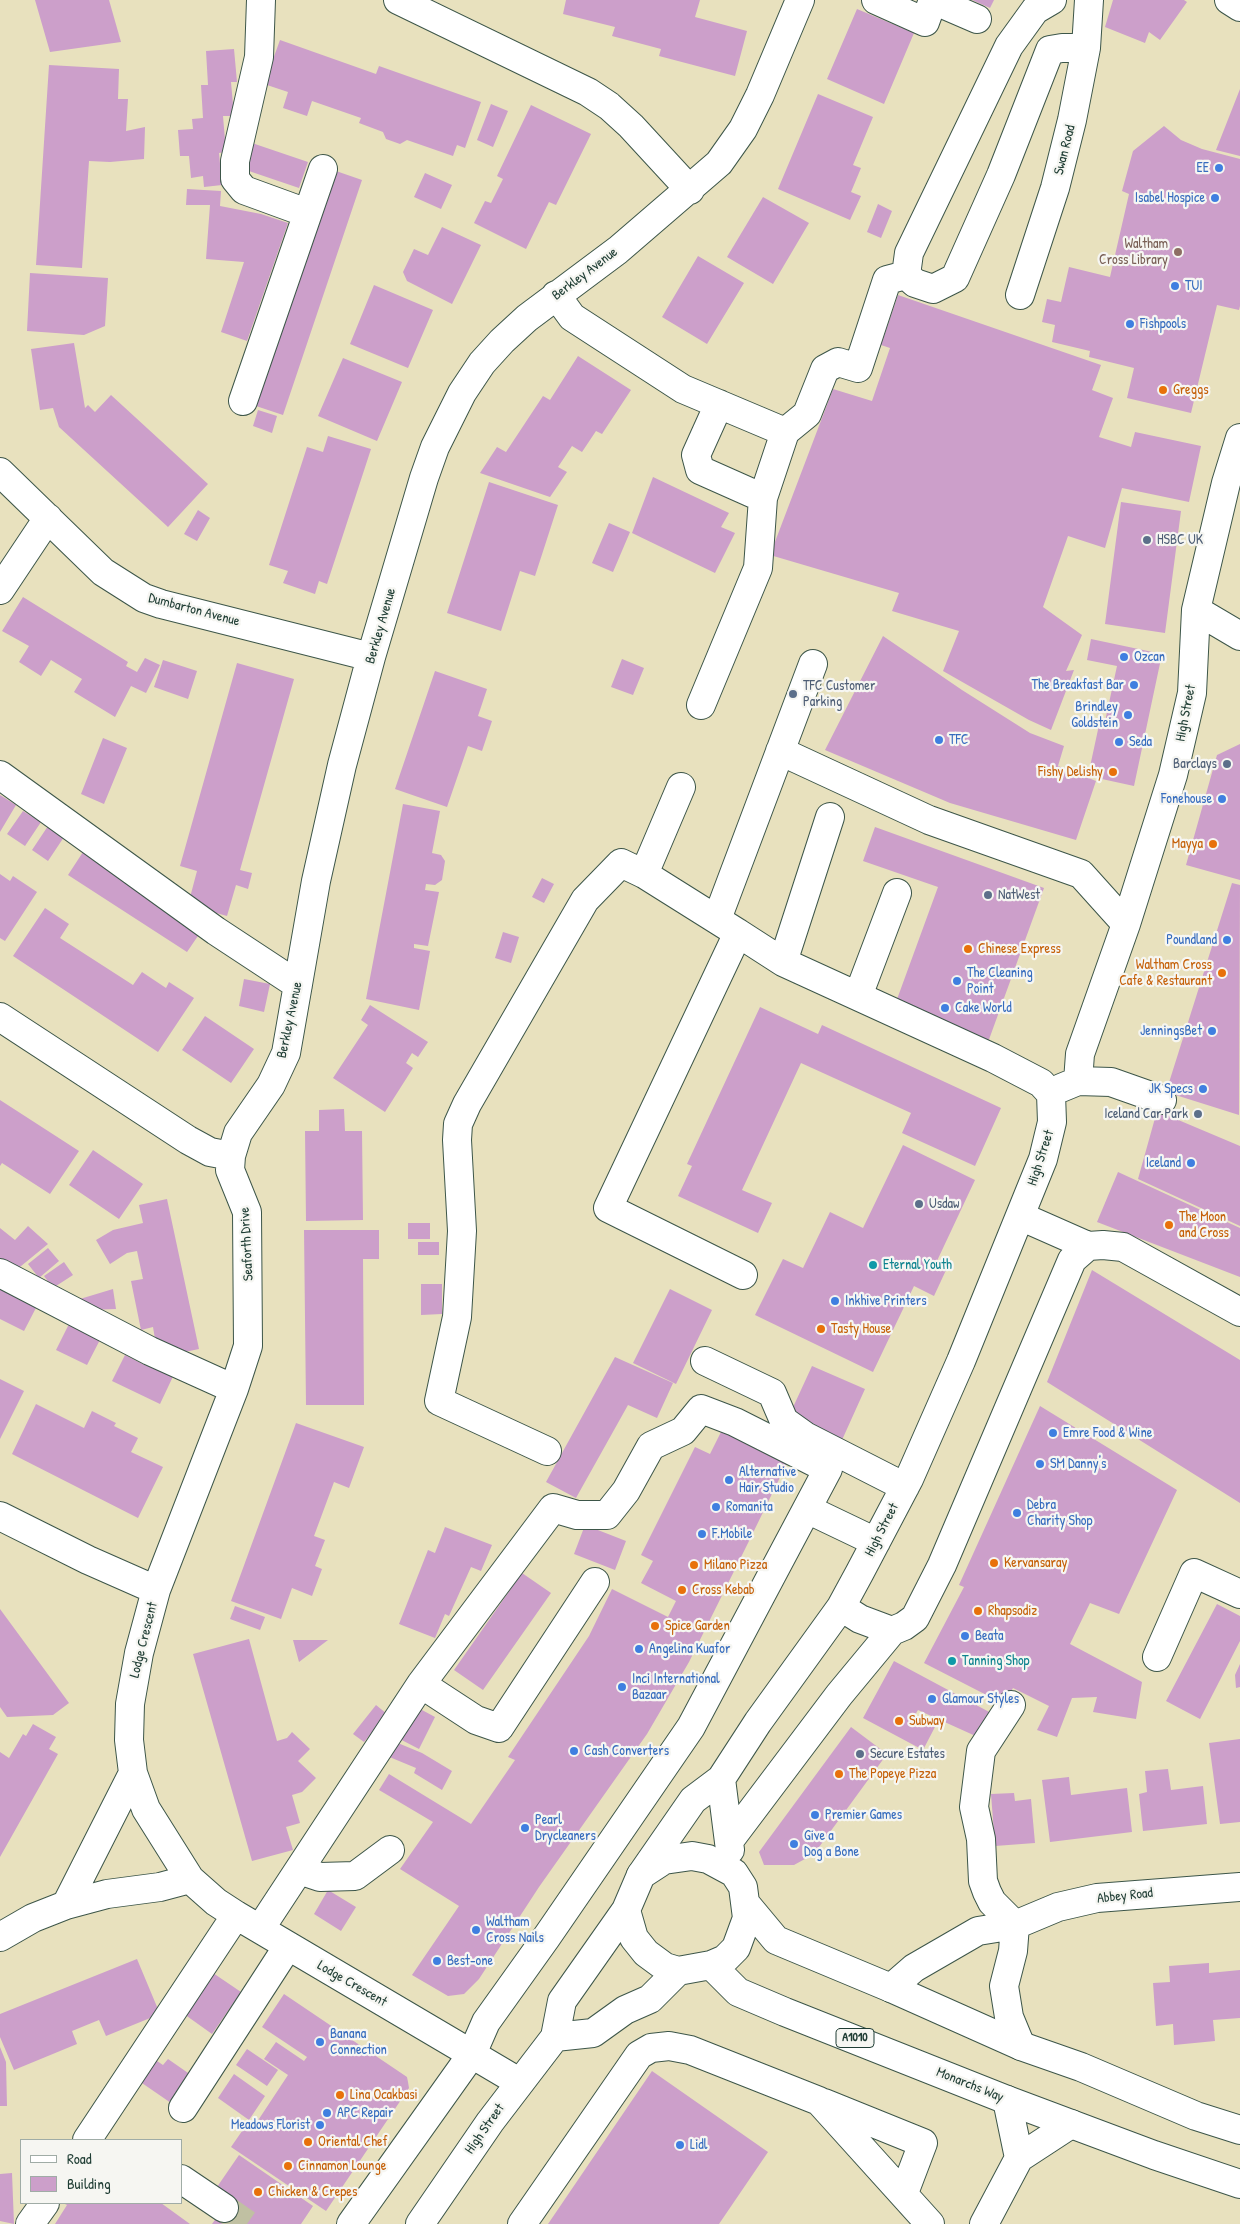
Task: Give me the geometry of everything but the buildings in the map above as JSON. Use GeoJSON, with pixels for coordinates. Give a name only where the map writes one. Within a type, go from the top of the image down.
{"type":"FeatureCollection","features":[{"type":"Feature","properties":{"kind":"street"},"geometry":{"type":"LineString","coordinates":[[261,0],[259,57],[235,161],[235,179],[244,190],[308,212]]}},
{"type":"Feature","properties":{"kind":"street"},"geometry":{"type":"LineString","coordinates":[[398,0],[588,92],[609,106],[631,126],[690,190]]}},
{"type":"Feature","properties":{"kind":"street","name":"Berkley Avenue"},"geometry":{"type":"LineString","coordinates":[[230,1156],[238,1134],[271,1085],[286,1053],[316,881],[342,765],[371,657],[424,478],[450,414],[462,392],[482,363],[527,318],[618,250],[719,164],[743,129],[760,95],[800,0]]}},
{"type":"Feature","properties":{"kind":"street"},"geometry":{"type":"LineString","coordinates":[[876,0],[925,22],[933,0],[976,19]]}},
{"type":"Feature","properties":{"kind":"street"},"geometry":{"type":"LineString","coordinates":[[906,275],[909,253],[1009,46],[1035,10],[1052,0]]}},
{"type":"Feature","properties":{"kind":"street","name":"Swan Road"},"geometry":{"type":"LineString","coordinates":[[1020,295],[1055,188],[1072,120],[1086,48],[1089,0]]}},
{"type":"Feature","properties":{"kind":"street"},"geometry":{"type":"LineString","coordinates":[[1229,0],[1240,7]]}},
{"type":"Feature","properties":{"kind":"street"},"geometry":{"type":"LineString","coordinates":[[906,275],[915,283],[934,289],[955,278],[1001,175],[1050,50],[1086,48]]}},
{"type":"Feature","properties":{"kind":"street"},"geometry":{"type":"LineString","coordinates":[[243,401],[323,169]]}},
{"type":"Feature","properties":{"kind":"street"},"geometry":{"type":"LineString","coordinates":[[701,704],[758,568],[763,498],[785,432],[807,414],[825,369],[838,362],[858,368],[887,280],[906,275]]}},
{"type":"Feature","properties":{"kind":"street"},"geometry":{"type":"LineString","coordinates":[[556,295],[572,317],[683,390],[785,432]]}},
{"type":"Feature","properties":{"kind":"street"},"geometry":{"type":"LineString","coordinates":[[719,404],[696,455],[700,470],[763,498]]}},
{"type":"Feature","properties":{"kind":"street","name":"High Street"},"geometry":{"type":"LineString","coordinates":[[1078,1081],[1080,1054],[1126,924],[1173,775],[1192,693],[1196,610],[1226,483],[1240,438]]}},
{"type":"Feature","properties":{"kind":"street","name":"Dumbarton Avenue"},"geometry":{"type":"LineString","coordinates":[[0,472],[103,572],[144,598],[161,604],[371,657]]}},
{"type":"Feature","properties":{"kind":"street"},"geometry":{"type":"LineString","coordinates":[[0,590],[48,518]]}},
{"type":"Feature","properties":{"kind":"street"},"geometry":{"type":"LineString","coordinates":[[1196,610],[1240,636]]}},
{"type":"Feature","properties":{"kind":"street"},"geometry":{"type":"LineString","coordinates":[[742,1275],[608,1208],[727,926],[780,751],[813,664]]}},
{"type":"Feature","properties":{"kind":"street"},"geometry":{"type":"LineString","coordinates":[[780,751],[930,820],[1081,874],[1126,924]]}},
{"type":"Feature","properties":{"kind":"street"},"geometry":{"type":"LineString","coordinates":[[0,775],[216,931],[298,985]]}},
{"type":"Feature","properties":{"kind":"street"},"geometry":{"type":"LineString","coordinates":[[644,874],[681,787]]}},
{"type":"Feature","properties":{"kind":"street"},"geometry":{"type":"LineString","coordinates":[[783,962],[830,817]]}},
{"type":"Feature","properties":{"kind":"street"},"geometry":{"type":"LineString","coordinates":[[547,1451],[439,1401],[457,1317],[462,1231],[457,1140],[458,1124],[466,1104],[585,900],[621,863],[644,874],[783,962],[1010,1066],[1041,1083],[1052,1094],[1078,1081],[1111,1082],[1162,1100]]}},
{"type":"Feature","properties":{"kind":"street"},"geometry":{"type":"LineString","coordinates":[[858,996],[897,893]]}},
{"type":"Feature","properties":{"kind":"street"},"geometry":{"type":"LineString","coordinates":[[0,1016],[188,1140],[210,1152],[230,1156]]}},
{"type":"Feature","properties":{"kind":"street","name":"High Street"},"geometry":{"type":"LineString","coordinates":[[641,1875],[694,1800],[722,1779],[758,1722],[841,1607],[876,1542],[904,1487],[961,1361],[1043,1159],[1052,1122],[1052,1094]]}},
{"type":"Feature","properties":{"kind":"street","name":"Seaforth Drive"},"geometry":{"type":"LineString","coordinates":[[156,1590],[234,1389],[248,1346],[249,1269],[247,1212],[230,1170],[230,1156]]}},
{"type":"Feature","properties":{"kind":"street"},"geometry":{"type":"LineString","coordinates":[[1020,1216],[1088,1246],[1103,1244],[1122,1247],[1240,1312]]}},
{"type":"Feature","properties":{"kind":"street"},"geometry":{"type":"LineString","coordinates":[[729,1841],[839,1695],[892,1631],[915,1618],[942,1565],[1072,1260],[1088,1246]]}},
{"type":"Feature","properties":{"kind":"street"},"geometry":{"type":"LineString","coordinates":[[0,1273],[150,1351],[234,1389]]}},
{"type":"Feature","properties":{"kind":"street"},"geometry":{"type":"LineString","coordinates":[[706,1361],[772,1393],[784,1421],[805,1436],[904,1487]]}},
{"type":"Feature","properties":{"kind":"street"},"geometry":{"type":"LineString","coordinates":[[260,1929],[421,1684],[553,1508],[576,1515],[607,1515],[626,1490],[651,1446],[683,1431],[700,1409],[735,1422],[828,1469],[691,1727],[486,2022],[472,2054],[351,2224]]}},
{"type":"Feature","properties":{"kind":"street"},"geometry":{"type":"LineString","coordinates":[[807,1510],[876,1542]]}},
{"type":"Feature","properties":{"kind":"street","name":"Lodge Crescent"},"geometry":{"type":"LineString","coordinates":[[0,1516],[88,1560],[156,1590],[139,1653],[130,1704],[129,1740],[133,1773],[146,1809],[190,1879],[216,1902],[236,1915],[519,2082]]}},
{"type":"Feature","properties":{"kind":"street"},"geometry":{"type":"LineString","coordinates":[[1157,1657],[1194,1573],[1240,1594]]}},
{"type":"Feature","properties":{"kind":"street"},"geometry":{"type":"LineString","coordinates":[[421,1684],[476,1720],[500,1728],[595,1582]]}},
{"type":"Feature","properties":{"kind":"street"},"geometry":{"type":"LineString","coordinates":[[841,1607],[860,1619],[892,1631]]}},
{"type":"Feature","properties":{"kind":"street"},"geometry":{"type":"LineString","coordinates":[[1011,1705],[982,1751],[974,1807],[981,1839],[984,1880],[987,1892],[992,1902],[1015,1925],[1013,1951],[1004,1986],[1009,2017],[1021,2046]]}},
{"type":"Feature","properties":{"kind":"street"},"geometry":{"type":"LineString","coordinates":[[66,1905],[133,1773]]}},
{"type":"Feature","properties":{"kind":"street"},"geometry":{"type":"LineString","coordinates":[[722,1779],[734,1873],[743,1887],[746,1904],[747,1918],[736,1948],[725,1959],[711,1965],[678,1971],[665,1967],[646,1953],[634,1938],[626,1910],[641,1875],[664,1860],[692,1856],[708,1860],[734,1873]]}},
{"type":"Feature","properties":{"kind":"street"},"geometry":{"type":"LineString","coordinates":[[299,1870],[320,1878],[355,1876],[390,1850]]}},
{"type":"Feature","properties":{"kind":"street"},"geometry":{"type":"LineString","coordinates":[[0,1937],[33,1918],[66,1905],[107,1894],[160,1887],[190,1879]]}},
{"type":"Feature","properties":{"kind":"street","name":"Abbey Road"},"geometry":{"type":"LineString","coordinates":[[892,1988],[914,1968],[978,1931],[1015,1925],[1058,1907],[1097,1898],[1240,1887]]}},
{"type":"Feature","properties":{"kind":"street"},"geometry":{"type":"LineString","coordinates":[[746,1904],[776,1940],[892,1988],[1021,2046],[1081,2067],[1196,2116],[1240,2130]]}},
{"type":"Feature","properties":{"kind":"street","name":"High Street"},"geometry":{"type":"LineString","coordinates":[[424,2222],[519,2082],[555,2037],[562,2001],[626,1910]]}},
{"type":"Feature","properties":{"kind":"street"},"geometry":{"type":"LineString","coordinates":[[88,2139],[236,1915]]}},
{"type":"Feature","properties":{"kind":"street"},"geometry":{"type":"LineString","coordinates":[[183,2108],[288,1946]]}},
{"type":"Feature","properties":{"kind":"street","name":"Monarchs Way"},"geometry":{"type":"LineString","coordinates":[[711,1965],[738,1992],[1007,2100],[1154,2155],[1240,2184]]}},
{"type":"Feature","properties":{"kind":"street"},"geometry":{"type":"LineString","coordinates":[[555,2037],[593,2033],[625,2010],[650,2000],[678,1971]]}},
{"type":"Feature","properties":{"kind":"street"},"geometry":{"type":"LineString","coordinates":[[522,2224],[639,2055],[651,2048],[669,2046],[690,2050],[924,2143],[904,2193]]}},
{"type":"Feature","properties":{"kind":"street"},"geometry":{"type":"LineString","coordinates":[[1007,2100],[1019,2158]]}},
{"type":"Feature","properties":{"kind":"street"},"geometry":{"type":"LineString","coordinates":[[818,2101],[904,2193],[930,2224]]}},
{"type":"Feature","properties":{"kind":"street"},"geometry":{"type":"LineString","coordinates":[[984,2224],[1019,2158],[1071,2124]]}},
{"type":"Feature","properties":{"kind":"street"},"geometry":{"type":"LineString","coordinates":[[182,2180],[224,2208]]}},
{"type":"Feature","properties":{"kind":"street"},"geometry":{"type":"LineString","coordinates":[[30,2224],[44,2204]]}},
{"type":"Feature","properties":{"kind":"tunnel"},"geometry":{"type":"LineString","coordinates":[[224,2208],[247,2224]]}},
{"type":"Feature","properties":{"kind":"place","name":"EE"},"geometry":{"type":"Point","coordinates":[1219,168]}},
{"type":"Feature","properties":{"kind":"place","name":"Isabel Hospice"},"geometry":{"type":"Point","coordinates":[1215,198]}},
{"type":"Feature","properties":{"kind":"place","name":"Waltham Cross Library"},"geometry":{"type":"Point","coordinates":[1178,252]}},
{"type":"Feature","properties":{"kind":"place","name":"TUI"},"geometry":{"type":"Point","coordinates":[1175,286]}},
{"type":"Feature","properties":{"kind":"place","name":"Fishpools"},"geometry":{"type":"Point","coordinates":[1130,324]}},
{"type":"Feature","properties":{"kind":"place","name":"Greggs"},"geometry":{"type":"Point","coordinates":[1163,390]}},
{"type":"Feature","properties":{"kind":"place","name":"HSBC UK"},"geometry":{"type":"Point","coordinates":[1147,540]}},
{"type":"Feature","properties":{"kind":"place","name":"Ozcan"},"geometry":{"type":"Point","coordinates":[1124,657]}},
{"type":"Feature","properties":{"kind":"place","name":"The Breakfast Bar"},"geometry":{"type":"Point","coordinates":[1134,685]}},
{"type":"Feature","properties":{"kind":"place","name":"TFC Customer Parking"},"geometry":{"type":"Point","coordinates":[793,694]}},
{"type":"Feature","properties":{"kind":"place","name":"Brindley Goldstein"},"geometry":{"type":"Point","coordinates":[1128,715]}},
{"type":"Feature","properties":{"kind":"place","name":"TFC"},"geometry":{"type":"Point","coordinates":[939,740]}},
{"type":"Feature","properties":{"kind":"place","name":"Seda"},"geometry":{"type":"Point","coordinates":[1119,742]}},
{"type":"Feature","properties":{"kind":"place","name":"Barclays"},"geometry":{"type":"Point","coordinates":[1227,764]}},
{"type":"Feature","properties":{"kind":"place","name":"Fishy Delishy"},"geometry":{"type":"Point","coordinates":[1113,772]}},
{"type":"Feature","properties":{"kind":"place","name":"Fonehouse"},"geometry":{"type":"Point","coordinates":[1222,799]}},
{"type":"Feature","properties":{"kind":"place","name":"Mayya"},"geometry":{"type":"Point","coordinates":[1213,844]}},
{"type":"Feature","properties":{"kind":"place","name":"NatWest"},"geometry":{"type":"Point","coordinates":[988,895]}},
{"type":"Feature","properties":{"kind":"place","name":"Poundland"},"geometry":{"type":"Point","coordinates":[1227,940]}},
{"type":"Feature","properties":{"kind":"place","name":"Chinese Express"},"geometry":{"type":"Point","coordinates":[968,949]}},
{"type":"Feature","properties":{"kind":"place","name":"Waltham Cross Cafe & Restaurant"},"geometry":{"type":"Point","coordinates":[1222,973]}},
{"type":"Feature","properties":{"kind":"place","name":"The Cleaning Point"},"geometry":{"type":"Point","coordinates":[957,981]}},
{"type":"Feature","properties":{"kind":"place","name":"Cake World"},"geometry":{"type":"Point","coordinates":[945,1008]}},
{"type":"Feature","properties":{"kind":"place","name":"JenningsBet"},"geometry":{"type":"Point","coordinates":[1212,1031]}},
{"type":"Feature","properties":{"kind":"place","name":"JK Specs"},"geometry":{"type":"Point","coordinates":[1203,1089]}},
{"type":"Feature","properties":{"kind":"place","name":"Iceland Car Park"},"geometry":{"type":"Point","coordinates":[1198,1114]}},
{"type":"Feature","properties":{"kind":"place","name":"Iceland"},"geometry":{"type":"Point","coordinates":[1191,1163]}},
{"type":"Feature","properties":{"kind":"place","name":"Usdaw"},"geometry":{"type":"Point","coordinates":[919,1204]}},
{"type":"Feature","properties":{"kind":"place","name":"The Moon and Cross"},"geometry":{"type":"Point","coordinates":[1169,1225]}},
{"type":"Feature","properties":{"kind":"place","name":"Eternal Youth"},"geometry":{"type":"Point","coordinates":[873,1265]}},
{"type":"Feature","properties":{"kind":"place","name":"Inkhive Printers"},"geometry":{"type":"Point","coordinates":[835,1301]}},
{"type":"Feature","properties":{"kind":"place","name":"Tasty House"},"geometry":{"type":"Point","coordinates":[821,1329]}},
{"type":"Feature","properties":{"kind":"place","name":"Emre Food & Wine"},"geometry":{"type":"Point","coordinates":[1053,1433]}},
{"type":"Feature","properties":{"kind":"place","name":"SM Danny's"},"geometry":{"type":"Point","coordinates":[1040,1464]}},
{"type":"Feature","properties":{"kind":"place","name":"Alternative Hair Studio"},"geometry":{"type":"Point","coordinates":[729,1480]}},
{"type":"Feature","properties":{"kind":"place","name":"Romanita"},"geometry":{"type":"Point","coordinates":[716,1507]}},
{"type":"Feature","properties":{"kind":"place","name":"Debra Charity Shop"},"geometry":{"type":"Point","coordinates":[1017,1513]}},
{"type":"Feature","properties":{"kind":"place","name":"F.Mobile"},"geometry":{"type":"Point","coordinates":[702,1534]}},
{"type":"Feature","properties":{"kind":"place","name":"Kervansaray"},"geometry":{"type":"Point","coordinates":[994,1563]}},
{"type":"Feature","properties":{"kind":"place","name":"Milano Pizza"},"geometry":{"type":"Point","coordinates":[694,1565]}},
{"type":"Feature","properties":{"kind":"place","name":"Cross Kebab"},"geometry":{"type":"Point","coordinates":[682,1590]}},
{"type":"Feature","properties":{"kind":"place","name":"Rhapsodiz"},"geometry":{"type":"Point","coordinates":[978,1611]}},
{"type":"Feature","properties":{"kind":"place","name":"Spice Garden"},"geometry":{"type":"Point","coordinates":[655,1626]}},
{"type":"Feature","properties":{"kind":"place","name":"Beata"},"geometry":{"type":"Point","coordinates":[965,1636]}},
{"type":"Feature","properties":{"kind":"place","name":"Angelina Kuafor"},"geometry":{"type":"Point","coordinates":[639,1649]}},
{"type":"Feature","properties":{"kind":"place","name":"Tanning Shop"},"geometry":{"type":"Point","coordinates":[952,1661]}},
{"type":"Feature","properties":{"kind":"place","name":"Inci International Bazaar"},"geometry":{"type":"Point","coordinates":[622,1687]}},
{"type":"Feature","properties":{"kind":"place","name":"Glamour Styles"},"geometry":{"type":"Point","coordinates":[932,1699]}},
{"type":"Feature","properties":{"kind":"place","name":"Subway"},"geometry":{"type":"Point","coordinates":[899,1721]}},
{"type":"Feature","properties":{"kind":"place","name":"Cash Converters"},"geometry":{"type":"Point","coordinates":[574,1751]}},
{"type":"Feature","properties":{"kind":"place","name":"Secure Estates"},"geometry":{"type":"Point","coordinates":[860,1754]}},
{"type":"Feature","properties":{"kind":"place","name":"The Popeye Pizza"},"geometry":{"type":"Point","coordinates":[839,1774]}},
{"type":"Feature","properties":{"kind":"place","name":"Premier Games"},"geometry":{"type":"Point","coordinates":[815,1815]}},
{"type":"Feature","properties":{"kind":"place","name":"Pearl Drycleaners"},"geometry":{"type":"Point","coordinates":[525,1828]}},
{"type":"Feature","properties":{"kind":"place","name":"Give a Dog a Bone"},"geometry":{"type":"Point","coordinates":[794,1844]}},
{"type":"Feature","properties":{"kind":"place","name":"Waltham Cross Nails"},"geometry":{"type":"Point","coordinates":[476,1930]}},
{"type":"Feature","properties":{"kind":"place","name":"Best-one"},"geometry":{"type":"Point","coordinates":[437,1961]}},
{"type":"Feature","properties":{"kind":"place","name":"Banana Connection"},"geometry":{"type":"Point","coordinates":[320,2042]}},
{"type":"Feature","properties":{"kind":"place","name":"Lina Ocakbasi"},"geometry":{"type":"Point","coordinates":[340,2095]}},
{"type":"Feature","properties":{"kind":"place","name":"APC Repair"},"geometry":{"type":"Point","coordinates":[327,2113]}},
{"type":"Feature","properties":{"kind":"place","name":"Meadows Florist"},"geometry":{"type":"Point","coordinates":[320,2125]}},
{"type":"Feature","properties":{"kind":"place","name":"Oriental Chef"},"geometry":{"type":"Point","coordinates":[308,2142]}},
{"type":"Feature","properties":{"kind":"place","name":"Lidl"},"geometry":{"type":"Point","coordinates":[680,2145]}},
{"type":"Feature","properties":{"kind":"place","name":"Cinnamon Lounge"},"geometry":{"type":"Point","coordinates":[288,2166]}},
{"type":"Feature","properties":{"kind":"place","name":"Chicken & Crepes"},"geometry":{"type":"Point","coordinates":[258,2192]}}]}
